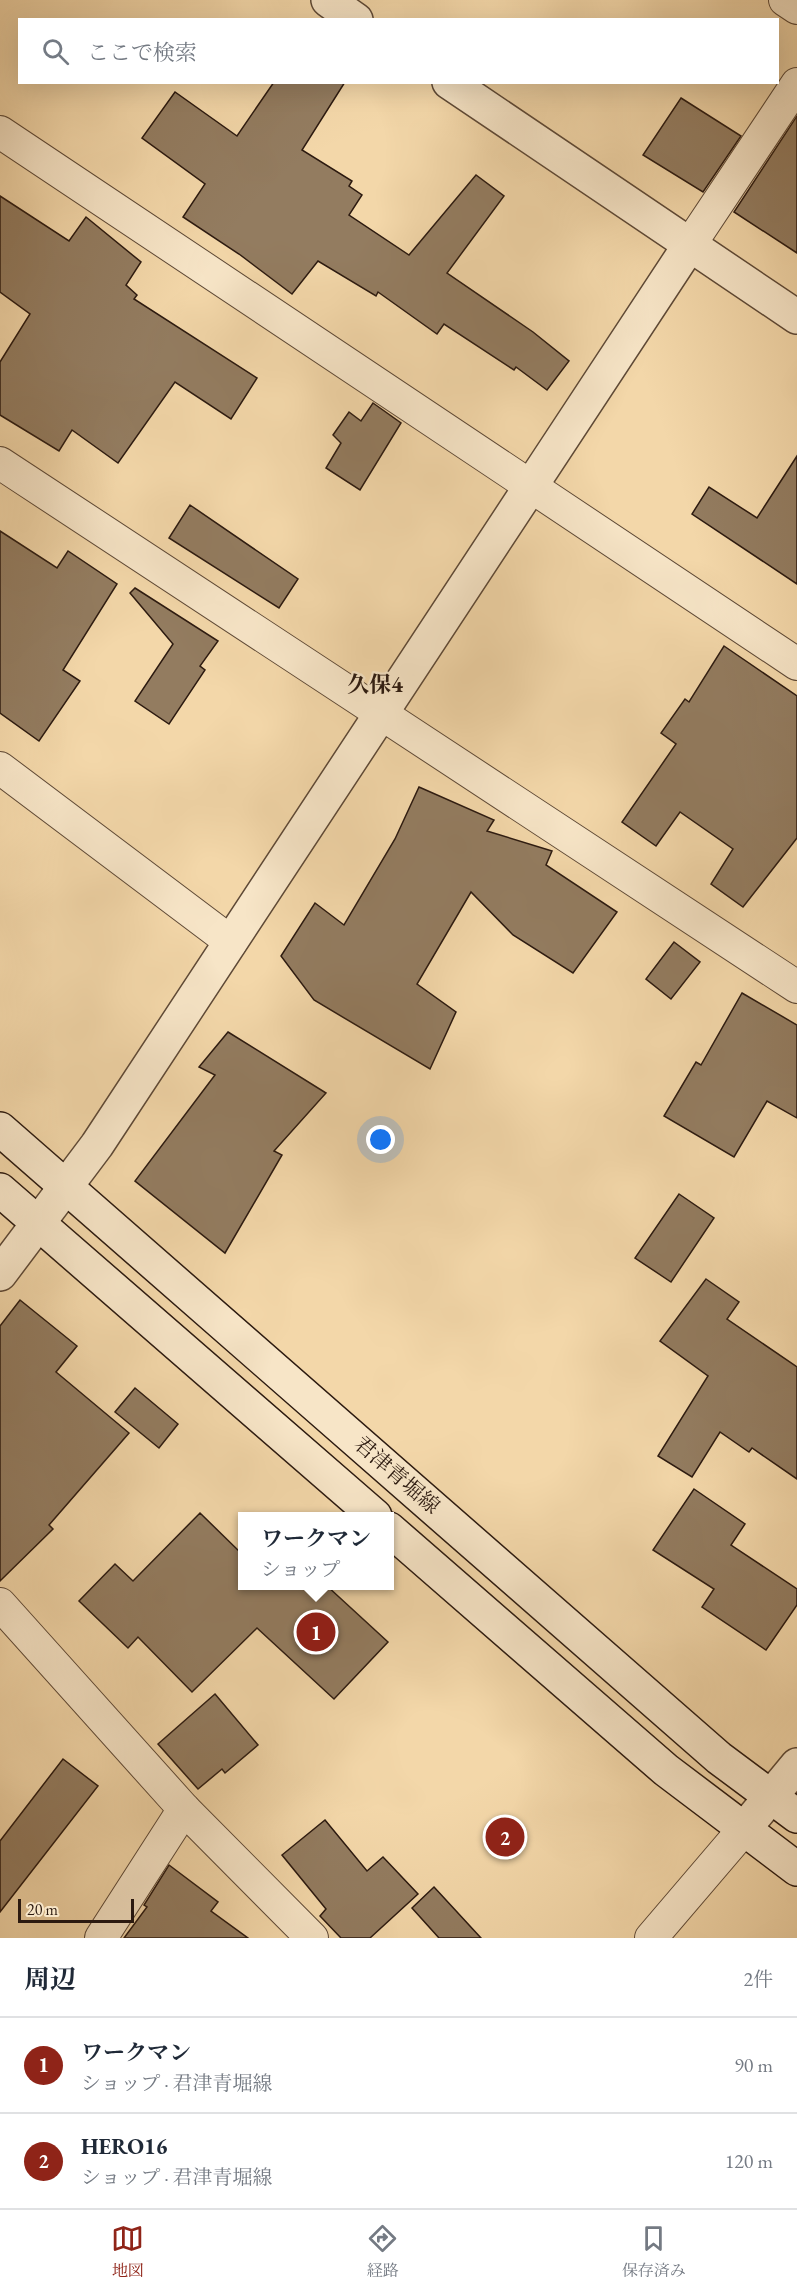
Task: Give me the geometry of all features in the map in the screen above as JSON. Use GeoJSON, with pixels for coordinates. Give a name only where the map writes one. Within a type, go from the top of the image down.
{"type":"FeatureCollection","features":[{"type":"Feature","properties":{"kind":"main road"},"geometry":{"type":"LineString","coordinates":[[328,0],[353,18]]}},
{"type":"Feature","properties":{"kind":"main road"},"geometry":{"type":"LineString","coordinates":[[452,84],[797,317]]}},
{"type":"Feature","properties":{"kind":"main road"},"geometry":{"type":"LineString","coordinates":[[0,1274],[40,1224],[97,1145],[689,246]]}},
{"type":"Feature","properties":{"kind":"main road","name":"君津青堀線"},"geometry":{"type":"LineString","coordinates":[[0,1129],[719,1758],[797,1816]]}},
{"type":"Feature","properties":{"kind":"main road"},"geometry":{"type":"LineString","coordinates":[[0,1190],[370,1512]]}},
{"type":"Feature","properties":{"kind":"main road"},"geometry":{"type":"LineString","coordinates":[[394,1532],[666,1770],[797,1869]]}},
{"type":"Feature","properties":{"kind":"main road"},"geometry":{"type":"LineString","coordinates":[[744,1829],[797,1765]]}},
{"type":"Feature","properties":{"kind":"street"},"geometry":{"type":"LineString","coordinates":[[785,0],[797,8]]}},
{"type":"Feature","properties":{"kind":"street"},"geometry":{"type":"LineString","coordinates":[[689,246],[797,84]]}},
{"type":"Feature","properties":{"kind":"street"},"geometry":{"type":"LineString","coordinates":[[0,132],[530,488],[797,664]]}},
{"type":"Feature","properties":{"kind":"street"},"geometry":{"type":"LineString","coordinates":[[0,463],[797,987]]}},
{"type":"Feature","properties":{"kind":"street"},"geometry":{"type":"LineString","coordinates":[[0,768],[231,942]]}},
{"type":"Feature","properties":{"kind":"street"},"geometry":{"type":"LineString","coordinates":[[0,1604],[184,1809],[312,1938]]}},
{"type":"Feature","properties":{"kind":"street"},"geometry":{"type":"LineString","coordinates":[[100,1938],[184,1809]]}},
{"type":"Feature","properties":{"kind":"street"},"geometry":{"type":"LineString","coordinates":[[651,1938],[744,1829]]}},
{"type":"Feature","properties":{"kind":"building"},"geometry":{"type":"Polygon","coordinates":[[[273,84],[344,84],[302,150],[352,181],[349,186],[362,195],[349,215],[409,255],[476,175],[504,196],[447,273],[533,332],[569,361],[547,390],[516,367],[514,370],[444,324],[437,334],[378,292],[376,296],[318,261],[292,294],[239,254],[183,217],[205,184],[142,138],[175,92],[237,136],[273,84]]]}},
{"type":"Feature","properties":{"kind":"building"},"geometry":{"type":"Polygon","coordinates":[[[681,98],[741,136],[703,192],[643,155],[681,98]]]}},
{"type":"Feature","properties":{"kind":"building"},"geometry":{"type":"Polygon","coordinates":[[[797,116],[797,253],[734,212],[797,116]]]}},
{"type":"Feature","properties":{"kind":"building"},"geometry":{"type":"Polygon","coordinates":[[[0,196],[69,241],[86,217],[141,262],[126,285],[137,295],[134,299],[257,378],[231,419],[175,382],[118,463],[72,430],[59,451],[0,415],[0,362],[30,314],[0,292],[0,196]]]}},
{"type":"Feature","properties":{"kind":"building"},"geometry":{"type":"Polygon","coordinates":[[[373,403],[401,423],[360,490],[326,468],[341,443],[333,435],[349,412],[361,421],[373,403]]]}},
{"type":"Feature","properties":{"kind":"building"},"geometry":{"type":"Polygon","coordinates":[[[797,456],[797,584],[692,514],[709,487],[757,518],[797,456]]]}},
{"type":"Feature","properties":{"kind":"building"},"geometry":{"type":"Polygon","coordinates":[[[190,505],[298,579],[279,608],[169,538],[190,505]]]}},
{"type":"Feature","properties":{"kind":"building"},"geometry":{"type":"Polygon","coordinates":[[[0,531],[57,568],[68,551],[117,584],[63,670],[80,681],[39,741],[0,713],[0,531]]]}},
{"type":"Feature","properties":{"kind":"building"},"geometry":{"type":"Polygon","coordinates":[[[135,588],[218,641],[200,666],[205,670],[169,724],[135,701],[173,644],[130,593],[135,588]]]}},
{"type":"Feature","properties":{"kind":"building"},"geometry":{"type":"Polygon","coordinates":[[[724,646],[797,696],[797,838],[743,907],[711,884],[733,849],[680,812],[656,846],[622,822],[676,744],[661,733],[685,699],[689,702],[724,646]]]}},
{"type":"Feature","properties":{"kind":"building"},"geometry":{"type":"Polygon","coordinates":[[[419,787],[494,820],[487,831],[552,851],[546,865],[617,912],[573,973],[513,935],[471,892],[417,984],[456,1012],[430,1069],[314,1000],[281,956],[315,903],[344,925],[395,839],[419,787]]]}},
{"type":"Feature","properties":{"kind":"building"},"geometry":{"type":"Polygon","coordinates":[[[674,942],[700,962],[671,999],[646,979],[674,942]]]}},
{"type":"Feature","properties":{"kind":"building"},"geometry":{"type":"Polygon","coordinates":[[[742,993],[797,1025],[797,1118],[767,1101],[734,1157],[664,1116],[696,1062],[701,1065],[742,993]]]}},
{"type":"Feature","properties":{"kind":"building"},"geometry":{"type":"Polygon","coordinates":[[[228,1032],[326,1093],[274,1151],[282,1155],[225,1253],[135,1181],[215,1075],[199,1067],[228,1032]]]}},
{"type":"Feature","properties":{"kind":"building"},"geometry":{"type":"Polygon","coordinates":[[[679,1194],[714,1218],[671,1282],[635,1258],[679,1194]]]}},
{"type":"Feature","properties":{"kind":"building"},"geometry":{"type":"Polygon","coordinates":[[[706,1279],[739,1302],[727,1319],[797,1367],[797,1479],[752,1448],[749,1452],[720,1432],[692,1477],[658,1456],[708,1376],[660,1341],[706,1279]]]}},
{"type":"Feature","properties":{"kind":"building"},"geometry":{"type":"Polygon","coordinates":[[[20,1300],[77,1346],[56,1372],[129,1433],[49,1525],[53,1529],[0,1581],[0,1326],[20,1300]]]}},
{"type":"Feature","properties":{"kind":"building"},"geometry":{"type":"Polygon","coordinates":[[[135,1388],[178,1424],[159,1448],[115,1412],[135,1388]]]}},
{"type":"Feature","properties":{"kind":"building"},"geometry":{"type":"Polygon","coordinates":[[[694,1489],[745,1524],[731,1545],[797,1589],[797,1605],[766,1650],[702,1607],[714,1589],[653,1550],[694,1489]]]}},
{"type":"Feature","properties":{"kind":"building"},"geometry":{"type":"Polygon","coordinates":[[[200,1513],[238,1550],[238,1590],[331,1590],[388,1642],[334,1699],[257,1628],[192,1692],[138,1637],[128,1648],[79,1601],[115,1564],[133,1581],[200,1513]]]}},
{"type":"Feature","properties":{"kind":"building"},"geometry":{"type":"Polygon","coordinates":[[[215,1694],[258,1745],[225,1773],[222,1769],[198,1789],[158,1744],[215,1694]]]}},
{"type":"Feature","properties":{"kind":"building"},"geometry":{"type":"Polygon","coordinates":[[[63,1759],[98,1786],[0,1912],[0,1841],[63,1759]]]}},
{"type":"Feature","properties":{"kind":"building"},"geometry":{"type":"Polygon","coordinates":[[[325,1820],[367,1871],[383,1857],[418,1894],[370,1938],[341,1938],[320,1916],[326,1909],[282,1855],[325,1820]]]}},
{"type":"Feature","properties":{"kind":"building"},"geometry":{"type":"Polygon","coordinates":[[[169,1865],[218,1902],[211,1911],[248,1938],[124,1938],[147,1907],[144,1905],[169,1865]]]}},
{"type":"Feature","properties":{"kind":"building"},"geometry":{"type":"Polygon","coordinates":[[[434,1887],[481,1938],[439,1938],[412,1908],[434,1887]]]}},
{"type":"Feature","properties":{"kind":"place","name":"ワークマン"},"geometry":{"type":"Point","coordinates":[316,1632]}},
{"type":"Feature","properties":{"kind":"place","name":"HERO16"},"geometry":{"type":"Point","coordinates":[505,1837]}},
{"type":"Feature","properties":{"kind":"district","name":"久保4"},"geometry":{"type":"Point","coordinates":[375,684]}}]}
